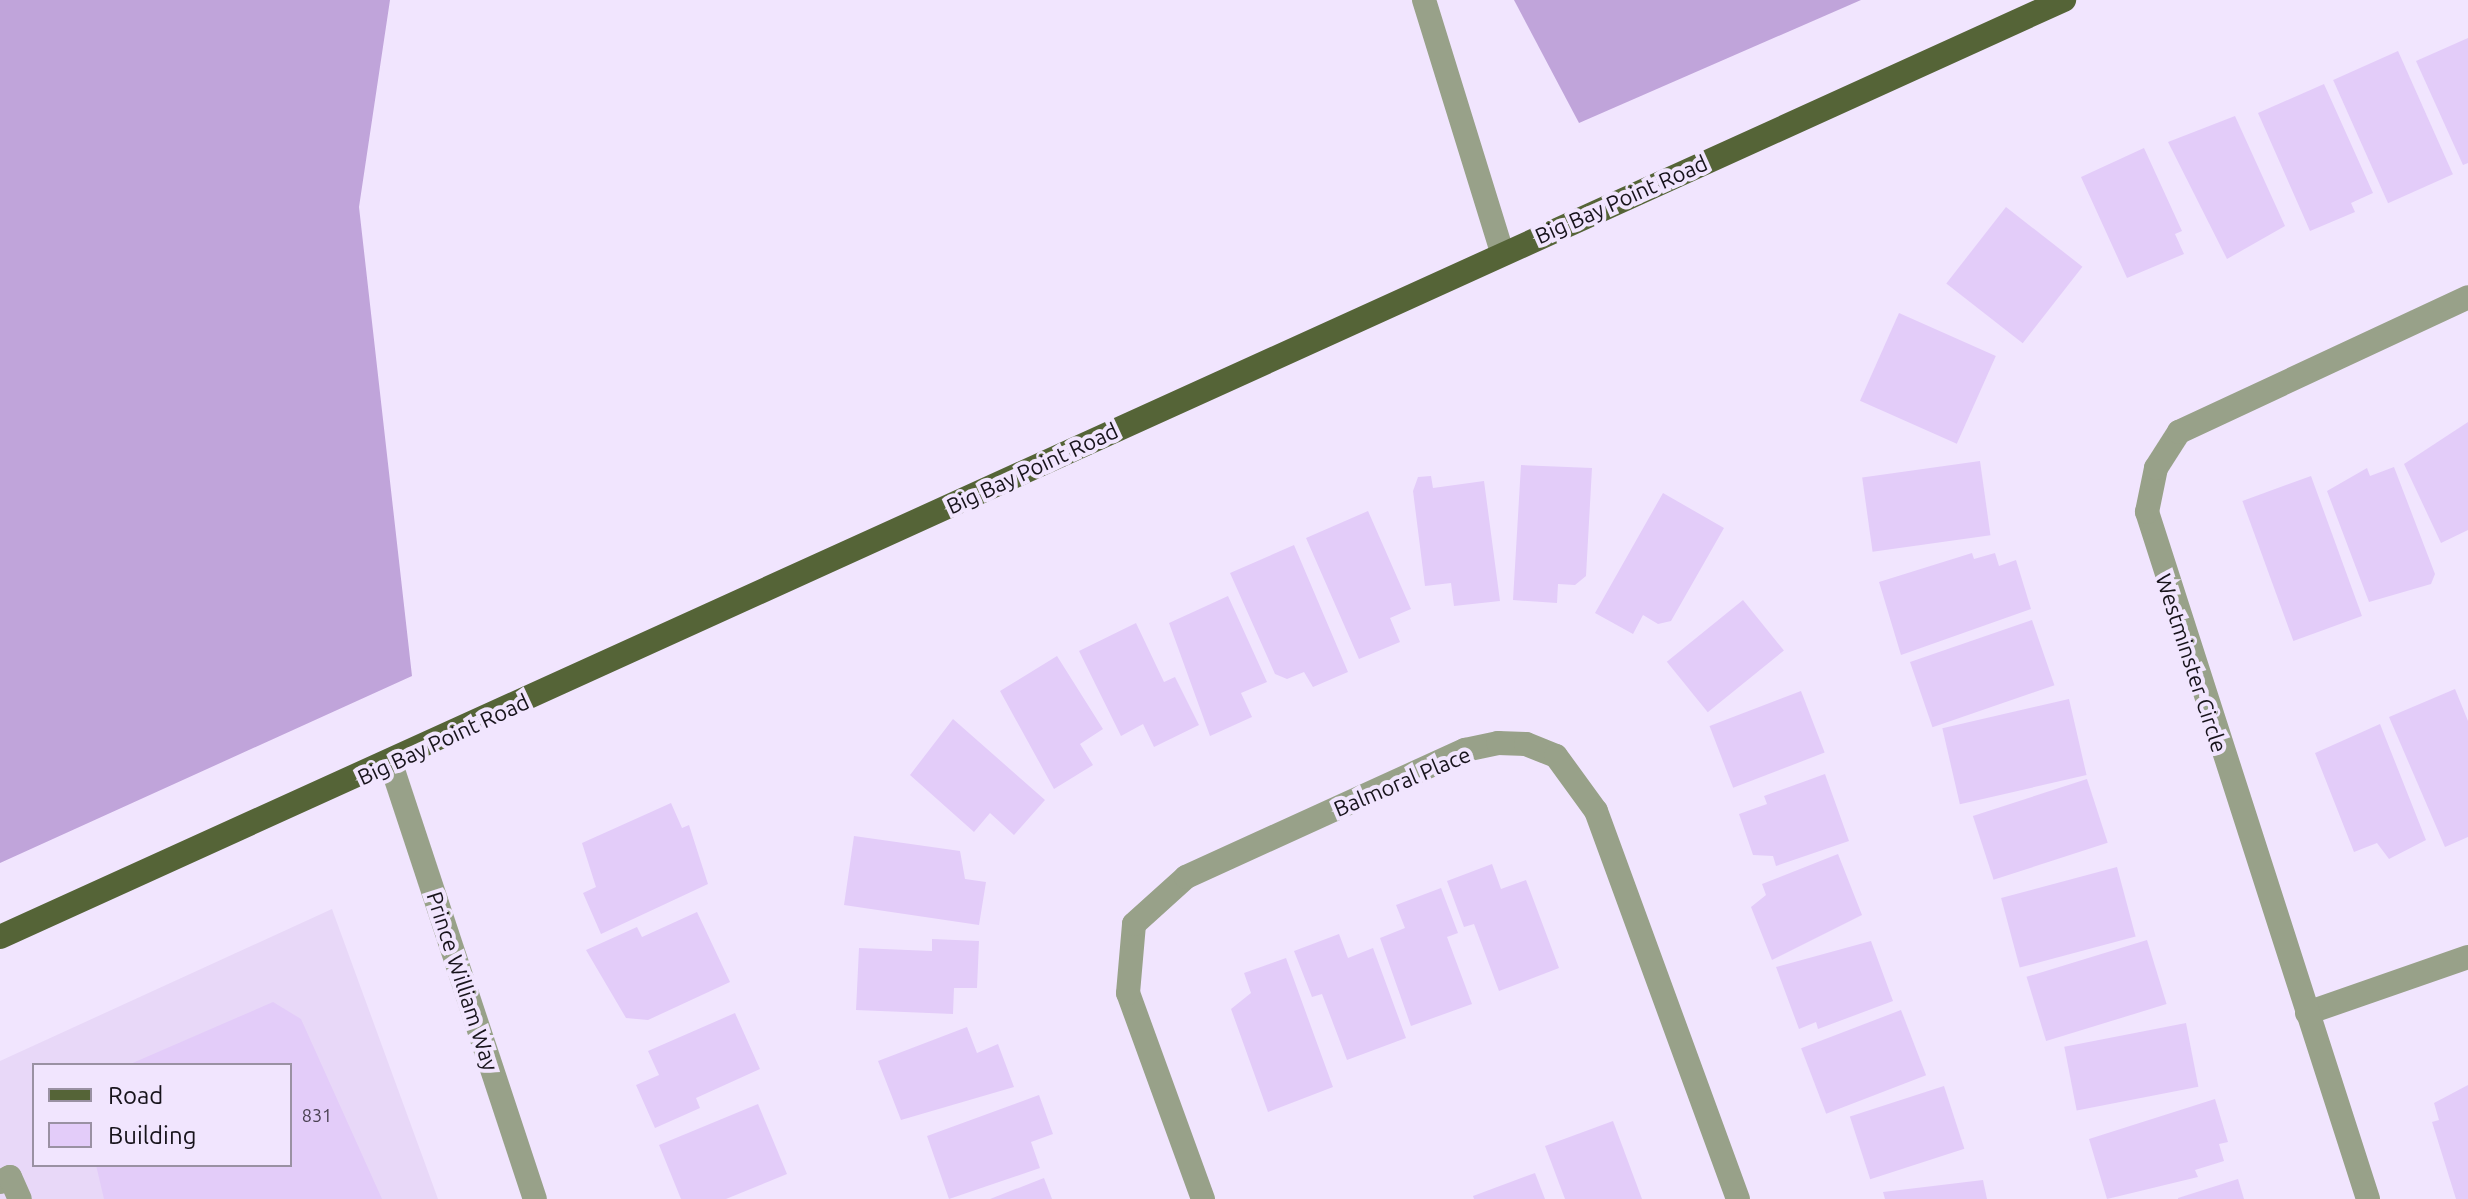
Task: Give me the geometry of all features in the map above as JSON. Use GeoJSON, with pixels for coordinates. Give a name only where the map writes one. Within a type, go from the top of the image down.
{"type":"FeatureCollection","features":[{"type":"Feature","properties":{"kind":"main road","name":"Big Bay Point Road"},"geometry":{"type":"LineString","coordinates":[[0,937],[391,764],[1502,252],[2064,0]]}},
{"type":"Feature","properties":{"kind":"street"},"geometry":{"type":"LineString","coordinates":[[1424,0],[1502,252]]}},
{"type":"Feature","properties":{"kind":"street","name":"Westminster Circle"},"geometry":{"type":"LineString","coordinates":[[2368,1199],[2159,560],[2147,512],[2156,468],[2179,432],[2468,297]]}},
{"type":"Feature","properties":{"kind":"street","name":"Balmoral Place"},"geometry":{"type":"LineString","coordinates":[[1203,1199],[1128,993],[1134,924],[1186,877],[1465,750],[1498,743],[1526,744],[1556,756],[1596,811],[1738,1199]]}},
{"type":"Feature","properties":{"kind":"street","name":"Prince William Way"},"geometry":{"type":"LineString","coordinates":[[391,764],[535,1199]]}},
{"type":"Feature","properties":{"kind":"street"},"geometry":{"type":"LineString","coordinates":[[2307,1013],[2468,957]]}},
{"type":"Feature","properties":{"kind":"street"},"geometry":{"type":"LineString","coordinates":[[0,1182],[10,1177],[20,1199]]}},
{"type":"Feature","properties":{"kind":"shaded area"},"geometry":{"type":"Polygon","coordinates":[[[0,0],[390,0],[359,207],[412,676],[0,863],[0,0]]]}},
{"type":"Feature","properties":{"kind":"shaded area"},"geometry":{"type":"Polygon","coordinates":[[[1514,0],[1861,0],[1579,123],[1514,0]]]}},
{"type":"Feature","properties":{"kind":"shaded area"},"geometry":{"type":"Polygon","coordinates":[[[332,909],[438,1199],[0,1199],[0,1061],[332,909]]]}},
{"type":"Feature","properties":{"kind":"building"},"geometry":{"type":"Polygon","coordinates":[[[2468,38],[2468,163],[2463,165],[2416,61],[2468,38]]]}},
{"type":"Feature","properties":{"kind":"building"},"geometry":{"type":"Polygon","coordinates":[[[2398,51],[2453,174],[2388,203],[2333,80],[2398,51]]]}},
{"type":"Feature","properties":{"kind":"building"},"geometry":{"type":"Polygon","coordinates":[[[2324,84],[2373,193],[2351,203],[2355,212],[2310,231],[2258,113],[2324,84]]]}},
{"type":"Feature","properties":{"kind":"building"},"geometry":{"type":"Polygon","coordinates":[[[2235,116],[2285,226],[2227,259],[2168,142],[2235,116]]]}},
{"type":"Feature","properties":{"kind":"building"},"geometry":{"type":"Polygon","coordinates":[[[2144,148],[2182,231],[2175,234],[2184,254],[2127,278],[2081,177],[2144,148]]]}},
{"type":"Feature","properties":{"kind":"building"},"geometry":{"type":"Polygon","coordinates":[[[2006,207],[2082,267],[2023,343],[1946,283],[2006,207]]]}},
{"type":"Feature","properties":{"kind":"building"},"geometry":{"type":"Polygon","coordinates":[[[1899,313],[1996,356],[1957,444],[1860,401],[1899,313]]]}},
{"type":"Feature","properties":{"kind":"building"},"geometry":{"type":"Polygon","coordinates":[[[2468,422],[2468,530],[2441,543],[2404,464],[2468,422]]]}},
{"type":"Feature","properties":{"kind":"building"},"geometry":{"type":"Polygon","coordinates":[[[1980,461],[1990,535],[1873,552],[1862,478],[1980,461]]]}},
{"type":"Feature","properties":{"kind":"building"},"geometry":{"type":"Polygon","coordinates":[[[1521,465],[1592,468],[1586,576],[1575,585],[1558,584],[1557,603],[1513,600],[1521,465]]]}},
{"type":"Feature","properties":{"kind":"building"},"geometry":{"type":"Polygon","coordinates":[[[2394,467],[2435,574],[2431,584],[2369,602],[2327,491],[2367,468],[2370,476],[2394,467]]]}},
{"type":"Feature","properties":{"kind":"building"},"geometry":{"type":"Polygon","coordinates":[[[1431,476],[1433,488],[1484,481],[1500,601],[1454,606],[1451,583],[1425,586],[1413,491],[1418,477],[1431,476]]]}},
{"type":"Feature","properties":{"kind":"building"},"geometry":{"type":"Polygon","coordinates":[[[2311,476],[2362,616],[2293,641],[2242,501],[2311,476]]]}},
{"type":"Feature","properties":{"kind":"building"},"geometry":{"type":"Polygon","coordinates":[[[1663,493],[1724,528],[1671,621],[1658,624],[1643,615],[1633,634],[1595,613],[1663,493]]]}},
{"type":"Feature","properties":{"kind":"building"},"geometry":{"type":"Polygon","coordinates":[[[1368,511],[1411,609],[1390,618],[1400,642],[1359,659],[1306,538],[1368,511]]]}},
{"type":"Feature","properties":{"kind":"building"},"geometry":{"type":"Polygon","coordinates":[[[1294,545],[1348,672],[1313,687],[1304,672],[1287,679],[1275,674],[1230,573],[1294,545]]]}},
{"type":"Feature","properties":{"kind":"building"},"geometry":{"type":"Polygon","coordinates":[[[1972,553],[1974,559],[1995,553],[1999,566],[2016,560],[2031,609],[1901,655],[1879,582],[1972,553]]]}},
{"type":"Feature","properties":{"kind":"building"},"geometry":{"type":"Polygon","coordinates":[[[1228,596],[1267,682],[1241,693],[1252,717],[1210,736],[1169,623],[1228,596]]]}},
{"type":"Feature","properties":{"kind":"building"},"geometry":{"type":"Polygon","coordinates":[[[1743,600],[1784,651],[1708,712],[1667,662],[1743,600]]]}},
{"type":"Feature","properties":{"kind":"building"},"geometry":{"type":"Polygon","coordinates":[[[2032,620],[2054,685],[1932,727],[1910,662],[2032,620]]]}},
{"type":"Feature","properties":{"kind":"building"},"geometry":{"type":"Polygon","coordinates":[[[1136,623],[1164,682],[1175,677],[1199,725],[1154,747],[1143,724],[1121,736],[1079,651],[1136,623]]]}},
{"type":"Feature","properties":{"kind":"building"},"geometry":{"type":"Polygon","coordinates":[[[1057,656],[1103,729],[1080,744],[1093,765],[1054,789],[1000,691],[1057,656]]]}},
{"type":"Feature","properties":{"kind":"building"},"geometry":{"type":"Polygon","coordinates":[[[2455,689],[2468,721],[2468,837],[2445,847],[2389,717],[2455,689]]]}},
{"type":"Feature","properties":{"kind":"building"},"geometry":{"type":"Polygon","coordinates":[[[1801,691],[1825,753],[1733,788],[1710,726],[1801,691]]]}},
{"type":"Feature","properties":{"kind":"building"},"geometry":{"type":"Polygon","coordinates":[[[2069,699],[2087,775],[1960,804],[1942,728],[2069,699]]]}},
{"type":"Feature","properties":{"kind":"building"},"geometry":{"type":"Polygon","coordinates":[[[953,719],[1045,800],[1014,835],[990,813],[974,832],[910,775],[953,719]]]}},
{"type":"Feature","properties":{"kind":"building"},"geometry":{"type":"Polygon","coordinates":[[[2380,724],[2426,840],[2389,859],[2377,843],[2354,852],[2315,753],[2380,724]]]}},
{"type":"Feature","properties":{"kind":"building"},"geometry":{"type":"Polygon","coordinates":[[[1825,774],[1849,841],[1776,866],[1773,856],[1753,855],[1739,814],[1767,804],[1764,796],[1825,774]]]}},
{"type":"Feature","properties":{"kind":"building"},"geometry":{"type":"Polygon","coordinates":[[[2087,779],[2108,843],[1994,880],[1973,816],[2087,779]]]}},
{"type":"Feature","properties":{"kind":"building"},"geometry":{"type":"Polygon","coordinates":[[[671,803],[682,828],[689,825],[708,884],[601,934],[583,893],[596,887],[582,843],[671,803]]]}},
{"type":"Feature","properties":{"kind":"building"},"geometry":{"type":"Polygon","coordinates":[[[854,836],[960,851],[965,879],[986,882],[979,925],[844,905],[854,836]]]}},
{"type":"Feature","properties":{"kind":"building"},"geometry":{"type":"Polygon","coordinates":[[[1838,854],[1862,915],[1772,960],[1751,907],[1766,895],[1762,884],[1838,854]]]}},
{"type":"Feature","properties":{"kind":"building"},"geometry":{"type":"Polygon","coordinates":[[[1492,864],[1501,889],[1526,880],[1559,968],[1499,991],[1474,924],[1464,927],[1447,881],[1492,864]]]}},
{"type":"Feature","properties":{"kind":"building"},"geometry":{"type":"Polygon","coordinates":[[[2117,867],[2136,937],[2020,968],[2001,898],[2117,867]]]}},
{"type":"Feature","properties":{"kind":"building"},"geometry":{"type":"Polygon","coordinates":[[[1441,888],[1458,933],[1447,937],[1472,1004],[1411,1026],[1380,938],[1405,928],[1396,905],[1441,888]]]}},
{"type":"Feature","properties":{"kind":"building"},"geometry":{"type":"Polygon","coordinates":[[[697,912],[730,982],[648,1020],[626,1018],[586,950],[637,927],[642,937],[697,912]]]}},
{"type":"Feature","properties":{"kind":"building"},"geometry":{"type":"Polygon","coordinates":[[[1339,934],[1348,958],[1373,948],[1406,1038],[1347,1060],[1322,994],[1312,997],[1294,951],[1339,934]]]}},
{"type":"Feature","properties":{"kind":"building"},"geometry":{"type":"Polygon","coordinates":[[[932,939],[979,941],[977,988],[954,988],[953,1014],[856,1010],[859,948],[932,951],[932,939]]]}},
{"type":"Feature","properties":{"kind":"building"},"geometry":{"type":"Polygon","coordinates":[[[2147,940],[2167,1004],[2046,1041],[2027,977],[2147,940]]]}},
{"type":"Feature","properties":{"kind":"building"},"geometry":{"type":"Polygon","coordinates":[[[1871,941],[1893,1001],[1818,1029],[1816,1022],[1799,1029],[1776,967],[1871,941]]]}},
{"type":"Feature","properties":{"kind":"building"},"geometry":{"type":"Polygon","coordinates":[[[1286,958],[1333,1087],[1268,1112],[1231,1009],[1251,993],[1244,973],[1286,958]]]}},
{"type":"Feature","properties":{"kind":"building"},"geometry":{"type":"Polygon","coordinates":[[[273,1002],[301,1019],[382,1199],[104,1199],[96,1167],[292,1167],[292,1063],[133,1063],[273,1002]]]}},
{"type":"Feature","properties":{"kind":"building"},"geometry":{"type":"Polygon","coordinates":[[[1901,1010],[1926,1075],[1826,1114],[1801,1048],[1901,1010]]]}},
{"type":"Feature","properties":{"kind":"building"},"geometry":{"type":"Polygon","coordinates":[[[735,1013],[760,1069],[696,1098],[700,1108],[655,1128],[636,1085],[659,1075],[648,1051],[735,1013]]]}},
{"type":"Feature","properties":{"kind":"building"},"geometry":{"type":"Polygon","coordinates":[[[2186,1023],[2198,1087],[2077,1110],[2064,1047],[2186,1023]]]}},
{"type":"Feature","properties":{"kind":"building"},"geometry":{"type":"Polygon","coordinates":[[[967,1027],[977,1053],[998,1044],[1014,1087],[901,1120],[878,1061],[967,1027]]]}},
{"type":"Feature","properties":{"kind":"building"},"geometry":{"type":"Polygon","coordinates":[[[2468,1085],[2468,1199],[2456,1199],[2432,1122],[2439,1120],[2434,1103],[2468,1085]]]}},
{"type":"Feature","properties":{"kind":"building"},"geometry":{"type":"Polygon","coordinates":[[[1944,1086],[1964,1149],[1870,1179],[1850,1117],[1944,1086]]]}},
{"type":"Feature","properties":{"kind":"building"},"geometry":{"type":"Polygon","coordinates":[[[1039,1095],[1053,1134],[1031,1142],[1040,1168],[949,1199],[927,1136],[1039,1095]]]}},
{"type":"Feature","properties":{"kind":"building"},"geometry":{"type":"Polygon","coordinates":[[[2215,1099],[2228,1142],[2219,1144],[2224,1161],[2195,1170],[2198,1177],[2107,1199],[2089,1139],[2215,1099]]]}},
{"type":"Feature","properties":{"kind":"building"},"geometry":{"type":"Polygon","coordinates":[[[758,1104],[787,1174],[726,1199],[681,1199],[659,1145],[758,1104]]]}},
{"type":"Feature","properties":{"kind":"building"},"geometry":{"type":"Polygon","coordinates":[[[1613,1121],[1642,1199],[1565,1199],[1545,1146],[1613,1121]]]}},
{"type":"Feature","properties":{"kind":"building"},"geometry":{"type":"Polygon","coordinates":[[[1535,1173],[1545,1199],[1474,1199],[1473,1196],[1535,1173]]]}},
{"type":"Feature","properties":{"kind":"building"},"geometry":{"type":"Polygon","coordinates":[[[1044,1178],[1052,1199],[990,1199],[1044,1178]]]}},
{"type":"Feature","properties":{"kind":"building"},"geometry":{"type":"Polygon","coordinates":[[[2238,1179],[2244,1199],[2178,1199],[2178,1198],[2238,1179]]]}},
{"type":"Feature","properties":{"kind":"building"},"geometry":{"type":"Polygon","coordinates":[[[1983,1180],[1987,1199],[1885,1199],[1883,1192],[1983,1180]]]}}]}
